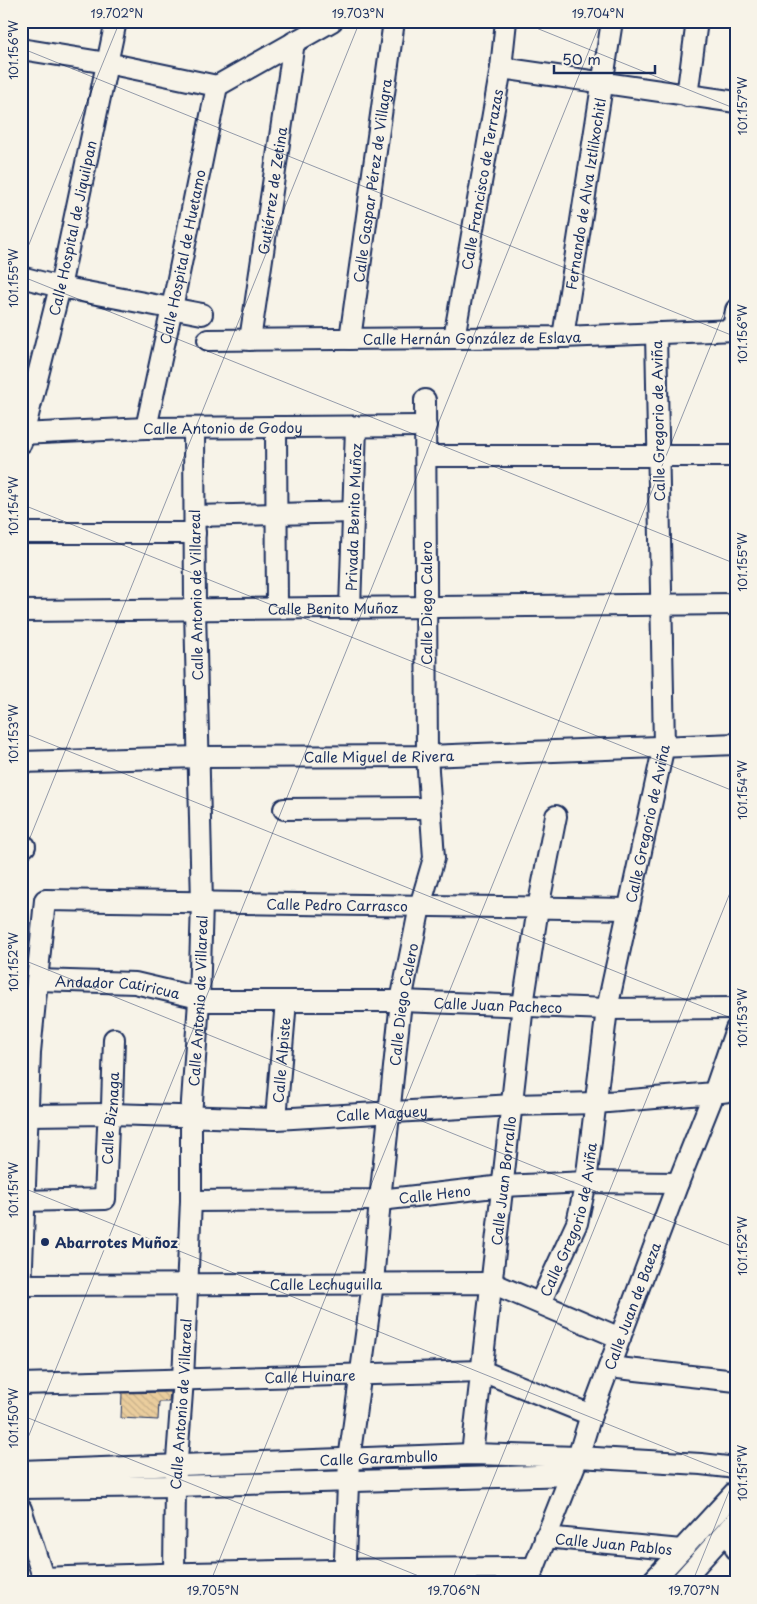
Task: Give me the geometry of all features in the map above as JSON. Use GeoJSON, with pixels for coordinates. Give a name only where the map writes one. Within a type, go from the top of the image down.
{"type":"FeatureCollection","features":[{"type":"Feature","properties":{"kind":"street","name":"Calle Hospital de Jiquilpan"},"geometry":{"type":"LineString","coordinates":[[22,437],[60,287],[116,21]]}},
{"type":"Feature","properties":{"kind":"street"},"geometry":{"type":"LineString","coordinates":[[21,48],[107,63],[217,86],[332,21]]}},
{"type":"Feature","properties":{"kind":"street","name":"Calle Gaspar Pérez de Villagra"},"geometry":{"type":"LineString","coordinates":[[350,339],[394,21]]}},
{"type":"Feature","properties":{"kind":"street","name":"Calle Francisco de Terrazas"},"geometry":{"type":"LineString","coordinates":[[454,338],[501,68],[506,21]]}},
{"type":"Feature","properties":{"kind":"street","name":"Fernando de Alva Iztlilxochitl"},"geometry":{"type":"LineString","coordinates":[[563,337],[612,21]]}},
{"type":"Feature","properties":{"kind":"street"},"geometry":{"type":"LineString","coordinates":[[687,96],[697,21]]}},
{"type":"Feature","properties":{"kind":"street","name":"Gutiérrez de Zetina"},"geometry":{"type":"LineString","coordinates":[[250,340],[294,42]]}},
{"type":"Feature","properties":{"kind":"street"},"geometry":{"type":"LineString","coordinates":[[501,68],[736,102]]}},
{"type":"Feature","properties":{"kind":"street","name":"Calle Hospital de Huetamo"},"geometry":{"type":"LineString","coordinates":[[146,428],[217,86]]}},
{"type":"Feature","properties":{"kind":"street"},"geometry":{"type":"LineString","coordinates":[[21,277],[60,287],[202,314]]}},
{"type":"Feature","properties":{"kind":"street","name":"Calle Hernán González de Eslava"},"geometry":{"type":"LineString","coordinates":[[208,340],[563,337],[656,333],[735,324]]}},
{"type":"Feature","properties":{"kind":"street","name":"Calle Gregorio de Aviña"},"geometry":{"type":"LineString","coordinates":[[540,1303],[578,1223],[586,1182],[607,1009],[664,746],[660,456],[656,333]]}},
{"type":"Feature","properties":{"kind":"street","name":"Calle Diego Calero"},"geometry":{"type":"LineString","coordinates":[[344,1576],[349,1460],[373,1283],[401,1001],[420,906],[434,858],[427,756],[426,400]]}},
{"type":"Feature","properties":{"kind":"street","name":"Calle Antonio de Godoy"},"geometry":{"type":"LineString","coordinates":[[22,437],[146,428],[426,426]]}},
{"type":"Feature","properties":{"kind":"street"},"geometry":{"type":"LineString","coordinates":[[276,427],[277,608]]}},
{"type":"Feature","properties":{"kind":"street","name":"Privada Benito Muñoz"},"geometry":{"type":"LineString","coordinates":[[350,608],[356,427]]}},
{"type":"Feature","properties":{"kind":"street","name":"Calle Antonio de Villareal"},"geometry":{"type":"LineString","coordinates":[[174,1572],[175,1486],[183,1379],[191,1201],[191,1116],[202,903],[194,428]]}},
{"type":"Feature","properties":{"kind":"street"},"geometry":{"type":"LineString","coordinates":[[426,456],[736,456]]}},
{"type":"Feature","properties":{"kind":"street"},"geometry":{"type":"LineString","coordinates":[[21,533],[195,524],[276,514],[353,512]]}},
{"type":"Feature","properties":{"kind":"street","name":"Calle Benito Muñoz"},"geometry":{"type":"LineString","coordinates":[[21,611],[736,604]]}},
{"type":"Feature","properties":{"kind":"street","name":"Calle Miguel de Rivera"},"geometry":{"type":"LineString","coordinates":[[21,762],[199,757],[427,756],[736,744]]}},
{"type":"Feature","properties":{"kind":"street"},"geometry":{"type":"LineString","coordinates":[[284,810],[430,808]]}},
{"type":"Feature","properties":{"kind":"street","name":"Calle Juan Borrallo"},"geometry":{"type":"LineString","coordinates":[[472,1454],[524,1005],[538,908],[556,816]]}},
{"type":"Feature","properties":{"kind":"street","name":"Calle Pedro Carrasco"},"geometry":{"type":"LineString","coordinates":[[37,980],[45,900],[629,910]]}},
{"type":"Feature","properties":{"kind":"street"},"geometry":{"type":"LineString","coordinates":[[21,1290],[26,1051],[37,980]]}},
{"type":"Feature","properties":{"kind":"street","name":"Andador Catiricua"},"geometry":{"type":"LineString","coordinates":[[37,980],[135,983],[198,1000]]}},
{"type":"Feature","properties":{"kind":"street","name":"Calle Juan Pacheco"},"geometry":{"type":"LineString","coordinates":[[198,1000],[401,1001],[607,1009],[736,1008]]}},
{"type":"Feature","properties":{"kind":"street","name":"Calle Alpiste"},"geometry":{"type":"LineString","coordinates":[[276,1119],[286,1001]]}},
{"type":"Feature","properties":{"kind":"street","name":"Calle Juan de Baeza"},"geometry":{"type":"LineString","coordinates":[[531,1575],[574,1466],[608,1367],[678,1182],[714,1093],[736,1028]]}},
{"type":"Feature","properties":{"kind":"street","name":"Calle Biznaga"},"geometry":{"type":"LineString","coordinates":[[23,1201],[105,1199],[108,1127],[112,1106],[114,1039]]}},
{"type":"Feature","properties":{"kind":"street","name":"Calle Maguey"},"geometry":{"type":"LineString","coordinates":[[25,1127],[110,1114],[276,1119],[513,1105],[596,1103],[736,1090]]}},
{"type":"Feature","properties":{"kind":"street","name":"Calle Heno"},"geometry":{"type":"LineString","coordinates":[[191,1201],[380,1200],[503,1186],[586,1182],[678,1182]]}},
{"type":"Feature","properties":{"kind":"street","name":"Calle Lechuguilla"},"geometry":{"type":"LineString","coordinates":[[22,1285],[492,1283],[620,1338]]}},
{"type":"Feature","properties":{"kind":"street"},"geometry":{"type":"LineString","coordinates":[[608,1367],[736,1381]]}},
{"type":"Feature","properties":{"kind":"street","name":"Calle Huinare"},"geometry":{"type":"LineString","coordinates":[[21,1384],[482,1371],[591,1415]]}},
{"type":"Feature","properties":{"kind":"street","name":"Calle Garambullo"},"geometry":{"type":"LineString","coordinates":[[21,1471],[472,1454],[574,1466]]}},
{"type":"Feature","properties":{"kind":"street","name":"Calle Garambullo"},"geometry":{"type":"LineString","coordinates":[[21,1488],[348,1481],[574,1466],[701,1464],[736,1468]]}},
{"type":"Feature","properties":{"kind":"street"},"geometry":{"type":"LineString","coordinates":[[652,1583],[736,1491]]}},
{"type":"Feature","properties":{"kind":"street"},"geometry":{"type":"LineString","coordinates":[[21,1509],[25,1530],[44,1580],[174,1572],[344,1576],[531,1575]]}},
{"type":"Feature","properties":{"kind":"street"},"geometry":{"type":"LineString","coordinates":[[733,1524],[736,1549]]}},
{"type":"Feature","properties":{"kind":"street"},"geometry":{"type":"LineString","coordinates":[[680,1583],[733,1524]]}},
{"type":"Feature","properties":{"kind":"street","name":"Calle Juan Pablos"},"geometry":{"type":"LineString","coordinates":[[545,1537],[681,1550]]}},
{"type":"Feature","properties":{"kind":"building"},"geometry":{"type":"Polygon","coordinates":[[[170,1392],[169,1402],[159,1402],[158,1420],[121,1418],[122,1393],[170,1392]]]}},
{"type":"Feature","properties":{"kind":"place","name":"Abarrotes Muñoz"},"geometry":{"type":"Point","coordinates":[45,1242]}}]}
